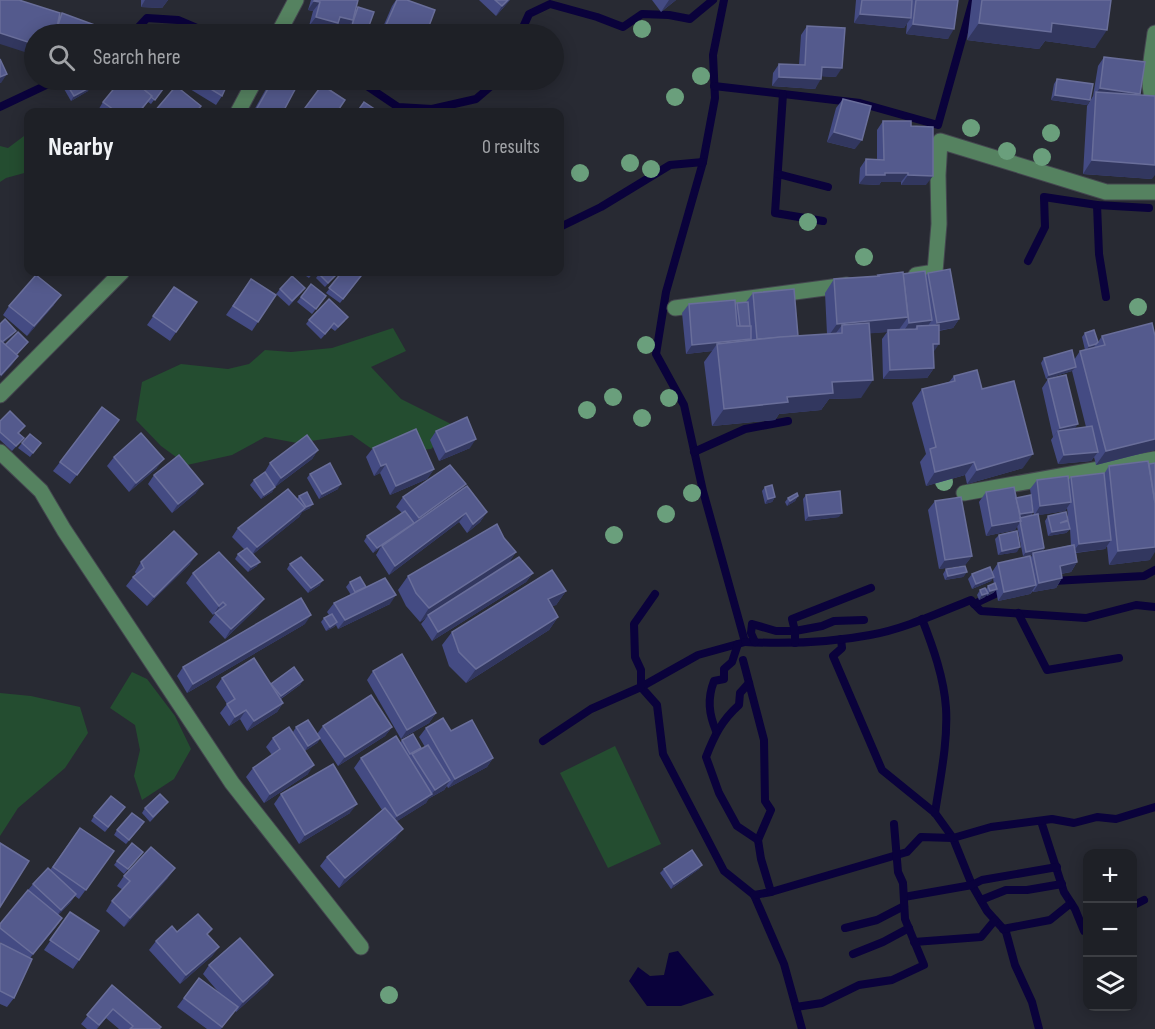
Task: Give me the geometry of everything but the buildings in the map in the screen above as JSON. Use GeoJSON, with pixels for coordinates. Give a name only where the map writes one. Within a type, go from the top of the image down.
{"type":"FeatureCollection","features":[{"type":"Feature","properties":{"kind":"street"},"geometry":{"type":"LineString","coordinates":[[283,24],[296,0]]}},
{"type":"Feature","properties":{"kind":"street"},"geometry":{"type":"LineString","coordinates":[[1155,33],[1150,69],[1150,94],[1155,106]]}},
{"type":"Feature","properties":{"kind":"street"},"geometry":{"type":"LineString","coordinates":[[240,108],[250,90]]}},
{"type":"Feature","properties":{"kind":"street"},"geometry":{"type":"LineString","coordinates":[[898,278],[935,272],[939,224],[940,141],[1106,192],[1155,192]]}},
{"type":"Feature","properties":{"kind":"street"},"geometry":{"type":"LineString","coordinates":[[0,395],[118,276]]}},
{"type":"Feature","properties":{"kind":"street"},"geometry":{"type":"LineString","coordinates":[[675,308],[863,283]]}},
{"type":"Feature","properties":{"kind":"street"},"geometry":{"type":"LineString","coordinates":[[0,452],[41,491],[64,530],[232,783],[361,947]]}},
{"type":"Feature","properties":{"kind":"street"},"geometry":{"type":"LineString","coordinates":[[964,493],[1155,459]]}},
{"type":"Feature","properties":{"kind":"green space"},"geometry":{"type":"Polygon","coordinates":[[[24,136],[24,173],[0,182],[0,146],[8,148],[24,136]]]}},
{"type":"Feature","properties":{"kind":"green space"},"geometry":{"type":"Polygon","coordinates":[[[393,328],[406,351],[371,367],[401,399],[455,426],[431,449],[379,454],[352,435],[297,443],[265,437],[232,455],[187,465],[161,446],[136,420],[142,382],[181,364],[228,369],[249,364],[265,350],[291,352],[332,348],[393,328]]]}},
{"type":"Feature","properties":{"kind":"green space"},"geometry":{"type":"Polygon","coordinates":[[[132,672],[147,679],[175,716],[191,749],[174,779],[142,800],[134,776],[140,750],[135,725],[110,708],[132,672]]]}},
{"type":"Feature","properties":{"kind":"green space"},"geometry":{"type":"Polygon","coordinates":[[[0,693],[31,696],[80,707],[88,733],[65,768],[18,808],[0,836],[0,693]]]}},
{"type":"Feature","properties":{"kind":"green space"},"geometry":{"type":"Polygon","coordinates":[[[615,746],[661,844],[608,868],[560,773],[615,746]]]}},
{"type":"Feature","properties":{"kind":"shaded area"},"geometry":{"type":"Polygon","coordinates":[[[678,951],[714,995],[681,1006],[647,1006],[629,981],[638,967],[650,976],[664,975],[669,953],[678,951]]]}},
{"type":"Feature","properties":{"kind":"waterway"},"geometry":{"type":"LineString","coordinates":[[524,24],[529,14],[550,4],[623,27],[642,14],[669,15],[690,19],[713,0]]}},
{"type":"Feature","properties":{"kind":"waterway"},"geometry":{"type":"LineString","coordinates":[[724,0],[713,55],[715,98],[703,162],[666,292],[656,354],[684,405],[703,491],[745,642],[698,655],[641,687],[657,705],[663,754],[724,871],[754,895],[784,964],[802,1029]]}},
{"type":"Feature","properties":{"kind":"waterway"},"geometry":{"type":"LineString","coordinates":[[714,86],[860,103],[938,125],[973,0]]}},
{"type":"Feature","properties":{"kind":"waterway"},"geometry":{"type":"LineString","coordinates":[[141,24],[147,18],[178,20],[187,24]]}},
{"type":"Feature","properties":{"kind":"waterway"},"geometry":{"type":"LineString","coordinates":[[0,107],[36,90]]}},
{"type":"Feature","properties":{"kind":"waterway"},"geometry":{"type":"LineString","coordinates":[[373,90],[398,107],[415,108]]}},
{"type":"Feature","properties":{"kind":"waterway"},"geometry":{"type":"LineString","coordinates":[[436,108],[476,99],[486,90]]}},
{"type":"Feature","properties":{"kind":"waterway"},"geometry":{"type":"LineString","coordinates":[[783,94],[775,213],[823,221]]}},
{"type":"Feature","properties":{"kind":"waterway"},"geometry":{"type":"LineString","coordinates":[[564,225],[601,207],[670,165],[703,162]]}},
{"type":"Feature","properties":{"kind":"waterway"},"geometry":{"type":"LineString","coordinates":[[778,174],[828,187]]}},
{"type":"Feature","properties":{"kind":"waterway"},"geometry":{"type":"LineString","coordinates":[[1028,261],[1045,227],[1044,197],[1097,205],[1149,208]]}},
{"type":"Feature","properties":{"kind":"waterway"},"geometry":{"type":"LineString","coordinates":[[1097,205],[1099,254],[1106,297]]}},
{"type":"Feature","properties":{"kind":"waterway"},"geometry":{"type":"LineString","coordinates":[[694,452],[745,429],[788,421]]}},
{"type":"Feature","properties":{"kind":"waterway"},"geometry":{"type":"LineString","coordinates":[[1053,581],[1144,576],[1155,570]]}},
{"type":"Feature","properties":{"kind":"waterway"},"geometry":{"type":"LineString","coordinates":[[795,643],[792,619],[871,588]]}},
{"type":"Feature","properties":{"kind":"waterway"},"geometry":{"type":"LineString","coordinates":[[745,642],[807,642],[870,635],[908,625],[971,600],[974,604],[1004,590]]}},
{"type":"Feature","properties":{"kind":"waterway"},"geometry":{"type":"LineString","coordinates":[[543,741],[591,709],[641,687],[641,670],[635,657],[634,624],[655,594]]}},
{"type":"Feature","properties":{"kind":"waterway"},"geometry":{"type":"LineString","coordinates":[[974,604],[981,611],[1086,618],[1136,605],[1155,607]]}},
{"type":"Feature","properties":{"kind":"waterway"},"geometry":{"type":"LineString","coordinates":[[1018,613],[1047,670],[1119,658]]}},
{"type":"Feature","properties":{"kind":"waterway"},"geometry":{"type":"LineString","coordinates":[[922,619],[940,674],[946,708],[945,748],[935,813]]}},
{"type":"Feature","properties":{"kind":"waterway"},"geometry":{"type":"LineString","coordinates":[[755,642],[751,633],[752,624],[776,631],[795,631],[822,626],[834,621],[864,620]]}},
{"type":"Feature","properties":{"kind":"waterway"},"geometry":{"type":"LineString","coordinates":[[841,639],[842,648],[833,656],[882,770],[935,813],[953,838],[972,885],[987,911],[1006,932],[1015,965],[1032,1002],[1039,1029]]}},
{"type":"Feature","properties":{"kind":"waterway"},"geometry":{"type":"LineString","coordinates":[[716,731],[712,719],[710,694],[714,681],[724,679],[724,669],[732,662],[738,644]]}},
{"type":"Feature","properties":{"kind":"waterway"},"geometry":{"type":"LineString","coordinates":[[743,660],[764,740],[765,801],[771,810],[758,840],[771,892],[754,895]]}},
{"type":"Feature","properties":{"kind":"waterway"},"geometry":{"type":"LineString","coordinates":[[749,683],[740,693],[739,705],[719,729],[706,757],[719,793],[737,826],[758,840]]}},
{"type":"Feature","properties":{"kind":"waterway"},"geometry":{"type":"LineString","coordinates":[[771,892],[907,852],[921,837],[953,838],[991,827],[1052,819],[1074,823],[1097,817],[1116,819],[1155,807]]}},
{"type":"Feature","properties":{"kind":"waterway"},"geometry":{"type":"LineString","coordinates":[[1041,821],[1064,892],[1075,909],[1083,929]]}},
{"type":"Feature","properties":{"kind":"waterway"},"geometry":{"type":"LineString","coordinates":[[796,1007],[822,1003],[859,985],[892,980],[924,965],[905,919],[903,883],[898,872],[894,824]]}},
{"type":"Feature","properties":{"kind":"waterway"},"geometry":{"type":"LineString","coordinates":[[904,897],[1057,867]]}},
{"type":"Feature","properties":{"kind":"waterway"},"geometry":{"type":"LineString","coordinates":[[981,900],[1006,890],[1027,890],[1062,884]]}},
{"type":"Feature","properties":{"kind":"waterway"},"geometry":{"type":"LineString","coordinates":[[1137,904],[1144,900]]}},
{"type":"Feature","properties":{"kind":"waterway"},"geometry":{"type":"LineString","coordinates":[[1003,929],[1050,920],[1071,903]]}},
{"type":"Feature","properties":{"kind":"waterway"},"geometry":{"type":"LineString","coordinates":[[845,928],[877,920],[904,906]]}},
{"type":"Feature","properties":{"kind":"waterway"},"geometry":{"type":"LineString","coordinates":[[914,942],[981,937],[995,920]]}},
{"type":"Feature","properties":{"kind":"waterway"},"geometry":{"type":"LineString","coordinates":[[853,954],[909,928]]}}]}
